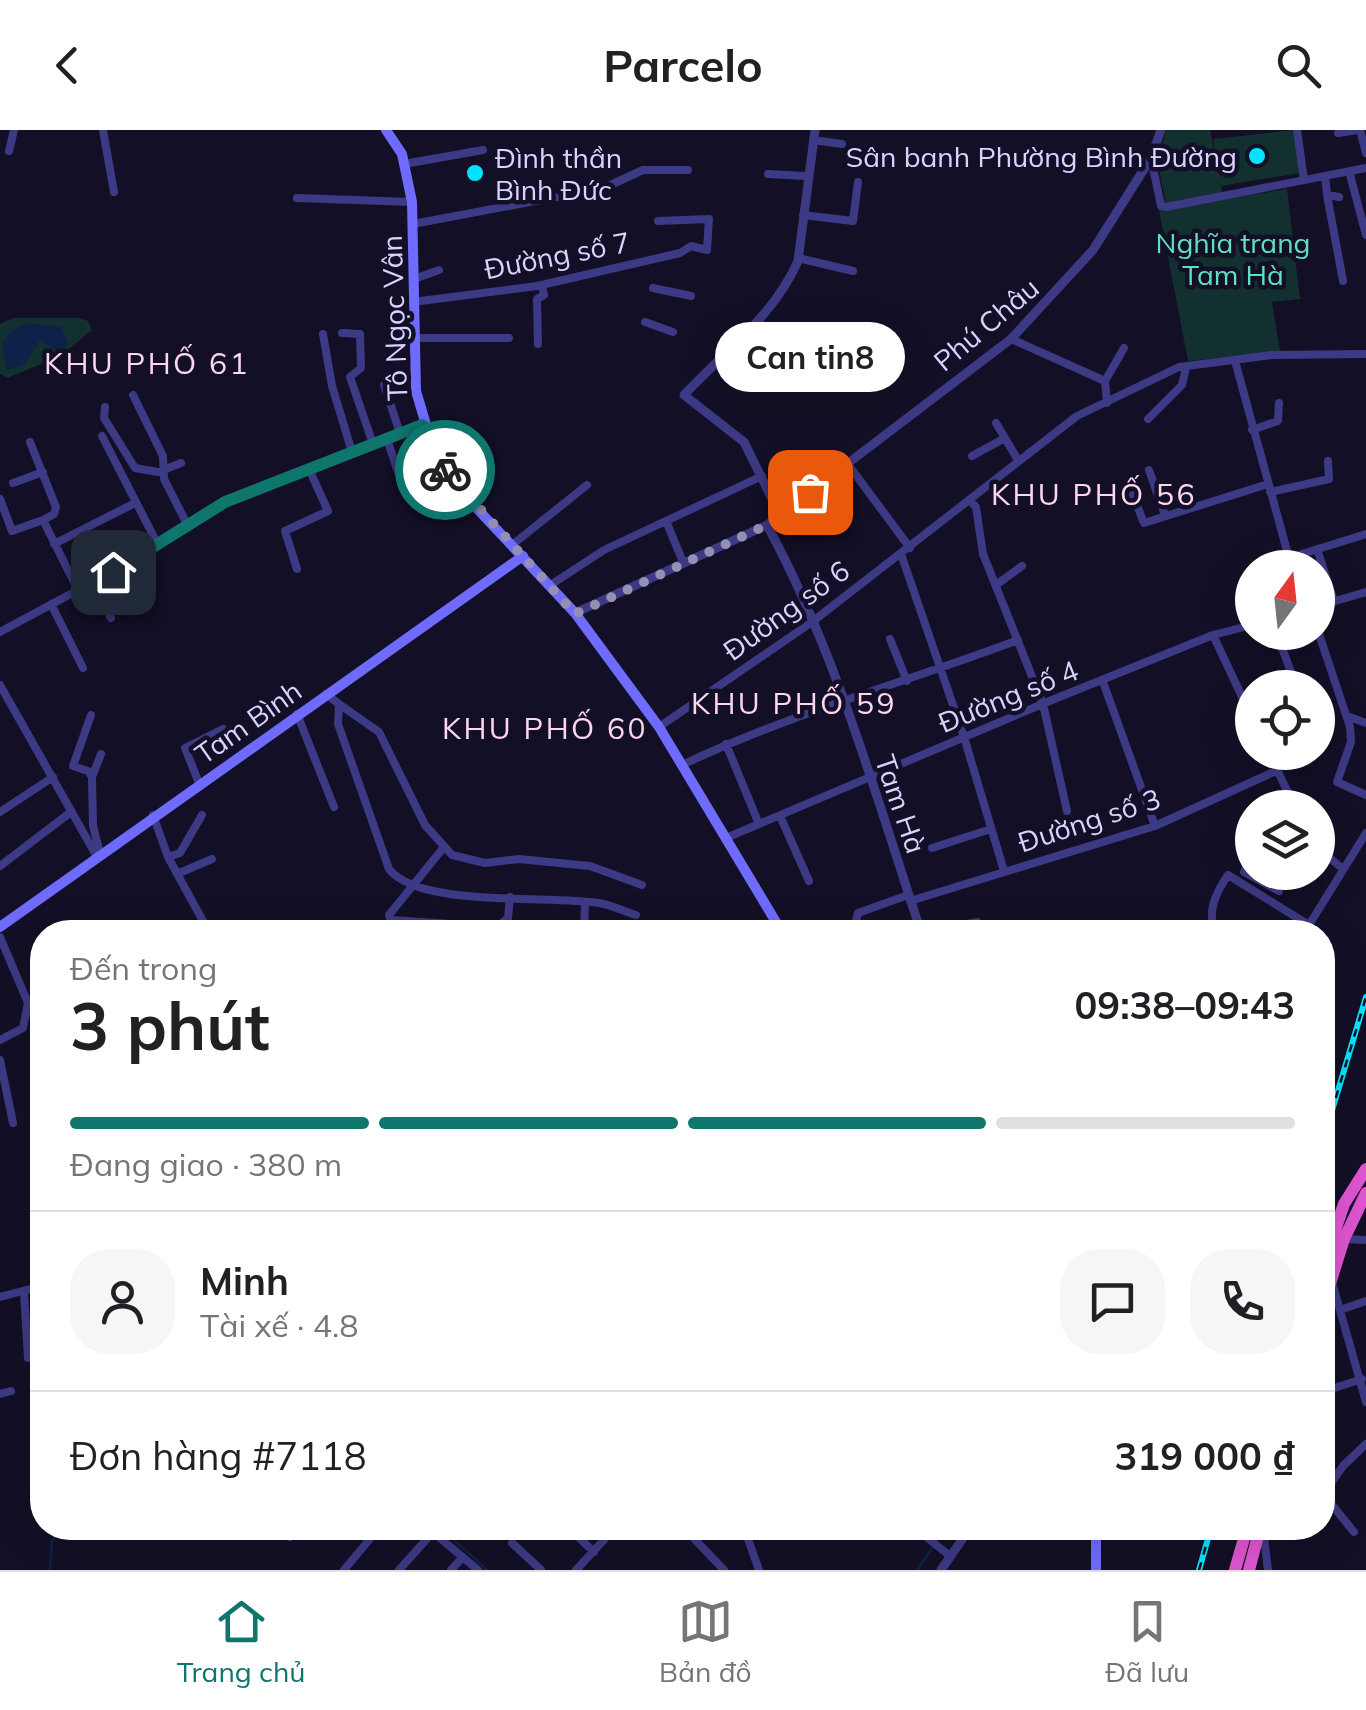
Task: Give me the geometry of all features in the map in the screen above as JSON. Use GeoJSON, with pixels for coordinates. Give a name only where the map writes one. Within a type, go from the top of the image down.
{"type":"FeatureCollection","features":[{"type":"Feature","properties":{"kind":"highway"},"geometry":{"type":"LineString","coordinates":[[1335,1241],[1344,1204],[1366,1169]]}},
{"type":"Feature","properties":{"kind":"highway"},"geometry":{"type":"LineString","coordinates":[[1335,1258],[1366,1194]]}},
{"type":"Feature","properties":{"kind":"highway"},"geometry":{"type":"LineString","coordinates":[[1235,1570],[1244,1540]]}},
{"type":"Feature","properties":{"kind":"highway"},"geometry":{"type":"LineString","coordinates":[[1249,1570],[1259,1540]]}},
{"type":"Feature","properties":{"kind":"main road","name":"Tô Ngọc Vân"},"geometry":{"type":"LineString","coordinates":[[386,130],[404,164],[412,202],[414,338],[422,425],[446,471],[575,614],[659,727],[775,920]]}},
{"type":"Feature","properties":{"kind":"main road","name":"Tam Bình"},"geometry":{"type":"LineString","coordinates":[[0,927],[523,556]]}},
{"type":"Feature","properties":{"kind":"main road"},"geometry":{"type":"LineString","coordinates":[[1096,1540],[1096,1570]]}},
{"type":"Feature","properties":{"kind":"street"},"geometry":{"type":"LineString","coordinates":[[9,152],[14,130]]}},
{"type":"Feature","properties":{"kind":"street"},"geometry":{"type":"LineString","coordinates":[[104,130],[114,192]]}},
{"type":"Feature","properties":{"kind":"street","name":"Phú Châu"},"geometry":{"type":"LineString","coordinates":[[575,614],[767,525],[1011,338],[1093,250],[1151,158],[1161,130]]}},
{"type":"Feature","properties":{"kind":"street"},"geometry":{"type":"LineString","coordinates":[[1297,130],[1304,180]]}},
{"type":"Feature","properties":{"kind":"street"},"geometry":{"type":"LineString","coordinates":[[1338,133],[1358,130],[1366,154]]}},
{"type":"Feature","properties":{"kind":"street"},"geometry":{"type":"LineString","coordinates":[[780,515],[744,442],[684,395],[776,303],[798,258],[814,135],[842,144]]}},
{"type":"Feature","properties":{"kind":"street"},"geometry":{"type":"LineString","coordinates":[[404,164],[483,150]]}},
{"type":"Feature","properties":{"kind":"street"},"geometry":{"type":"LineString","coordinates":[[1151,158],[1160,206],[1366,168]]}},
{"type":"Feature","properties":{"kind":"street"},"geometry":{"type":"LineString","coordinates":[[413,224],[604,188],[634,173],[664,167],[688,170]]}},
{"type":"Feature","properties":{"kind":"street"},"geometry":{"type":"LineString","coordinates":[[1349,171],[1366,236]]}},
{"type":"Feature","properties":{"kind":"street"},"geometry":{"type":"LineString","coordinates":[[768,174],[806,176]]}},
{"type":"Feature","properties":{"kind":"street"},"geometry":{"type":"LineString","coordinates":[[1325,176],[1343,281]]}},
{"type":"Feature","properties":{"kind":"street"},"geometry":{"type":"LineString","coordinates":[[803,215],[853,221],[858,182]]}},
{"type":"Feature","properties":{"kind":"street"},"geometry":{"type":"LineString","coordinates":[[1327,195],[1339,197]]}},
{"type":"Feature","properties":{"kind":"street"},"geometry":{"type":"LineString","coordinates":[[296,198],[412,202]]}},
{"type":"Feature","properties":{"kind":"street","name":"Đường số 7"},"geometry":{"type":"LineString","coordinates":[[414,302],[542,284],[680,254],[690,246],[707,250],[709,220],[658,221]]}},
{"type":"Feature","properties":{"kind":"street"},"geometry":{"type":"LineString","coordinates":[[798,258],[854,271]]}},
{"type":"Feature","properties":{"kind":"street"},"geometry":{"type":"LineString","coordinates":[[414,279],[439,270]]}},
{"type":"Feature","properties":{"kind":"street"},"geometry":{"type":"LineString","coordinates":[[538,344],[537,298],[544,295],[542,284]]}},
{"type":"Feature","properties":{"kind":"street"},"geometry":{"type":"LineString","coordinates":[[653,288],[691,296]]}},
{"type":"Feature","properties":{"kind":"street"},"geometry":{"type":"LineString","coordinates":[[645,322],[673,332]]}},
{"type":"Feature","properties":{"kind":"street"},"geometry":{"type":"LineString","coordinates":[[342,333],[360,334],[361,368],[350,377],[373,444]]}},
{"type":"Feature","properties":{"kind":"street"},"geometry":{"type":"LineString","coordinates":[[323,334],[332,386],[352,452]]}},
{"type":"Feature","properties":{"kind":"street"},"geometry":{"type":"LineString","coordinates":[[414,338],[509,338]]}},
{"type":"Feature","properties":{"kind":"street"},"geometry":{"type":"LineString","coordinates":[[1011,338],[1106,381]]}},
{"type":"Feature","properties":{"kind":"street"},"geometry":{"type":"LineString","coordinates":[[1107,404],[1106,381],[1124,348]]}},
{"type":"Feature","properties":{"kind":"street","name":"Đường số 6"},"geometry":{"type":"LineString","coordinates":[[659,727],[812,622],[910,548],[1057,427],[1186,368],[1272,355],[1366,354]]}},
{"type":"Feature","properties":{"kind":"street"},"geometry":{"type":"LineString","coordinates":[[1235,362],[1290,558],[1366,534]]}},
{"type":"Feature","properties":{"kind":"street"},"geometry":{"type":"LineString","coordinates":[[1148,419],[1182,385],[1186,368]]}},
{"type":"Feature","properties":{"kind":"street"},"geometry":{"type":"LineString","coordinates":[[384,384],[400,434]]}},
{"type":"Feature","properties":{"kind":"street"},"geometry":{"type":"LineString","coordinates":[[133,394],[166,470],[164,480],[187,524]]}},
{"type":"Feature","properties":{"kind":"street"},"geometry":{"type":"LineString","coordinates":[[1252,430],[1278,421],[1279,403]]}},
{"type":"Feature","properties":{"kind":"street"},"geometry":{"type":"LineString","coordinates":[[105,408],[104,418],[134,468],[148,472],[181,464]]}},
{"type":"Feature","properties":{"kind":"street"},"geometry":{"type":"LineString","coordinates":[[996,423],[1018,460]]}},
{"type":"Feature","properties":{"kind":"street"},"geometry":{"type":"LineString","coordinates":[[0,632],[94,583],[225,502],[422,425]]}},
{"type":"Feature","properties":{"kind":"street"},"geometry":{"type":"LineString","coordinates":[[102,436],[157,544]]}},
{"type":"Feature","properties":{"kind":"street"},"geometry":{"type":"LineString","coordinates":[[387,438],[398,472]]}},
{"type":"Feature","properties":{"kind":"street"},"geometry":{"type":"LineString","coordinates":[[972,456],[1003,439]]}},
{"type":"Feature","properties":{"kind":"street"},"geometry":{"type":"LineString","coordinates":[[0,499],[12,531],[42,520],[56,507],[30,442]]}},
{"type":"Feature","properties":{"kind":"street"},"geometry":{"type":"LineString","coordinates":[[1133,495],[1144,523],[1269,488],[1329,479],[1328,461]]}},
{"type":"Feature","properties":{"kind":"street"},"geometry":{"type":"LineString","coordinates":[[846,463],[910,548]]}},
{"type":"Feature","properties":{"kind":"street"},"geometry":{"type":"LineString","coordinates":[[297,569],[285,531],[328,511],[309,469]]}},
{"type":"Feature","properties":{"kind":"street"},"geometry":{"type":"LineString","coordinates":[[1149,470],[1166,515]]}},
{"type":"Feature","properties":{"kind":"street"},"geometry":{"type":"LineString","coordinates":[[13,483],[43,472]]}},
{"type":"Feature","properties":{"kind":"street"},"geometry":{"type":"LineString","coordinates":[[549,586],[604,550],[762,476]]}},
{"type":"Feature","properties":{"kind":"street"},"geometry":{"type":"LineString","coordinates":[[512,545],[586,485]]}},
{"type":"Feature","properties":{"kind":"street"},"geometry":{"type":"LineString","coordinates":[[969,500],[976,508],[984,554],[1043,704],[1067,811]]}},
{"type":"Feature","properties":{"kind":"street"},"geometry":{"type":"LineString","coordinates":[[54,544],[135,502]]}},
{"type":"Feature","properties":{"kind":"street"},"geometry":{"type":"LineString","coordinates":[[42,520],[78,590]]}},
{"type":"Feature","properties":{"kind":"street"},"geometry":{"type":"LineString","coordinates":[[666,521],[683,562]]}},
{"type":"Feature","properties":{"kind":"street","name":"Tam Hà"},"geometry":{"type":"LineString","coordinates":[[767,525],[812,622],[917,920]]}},
{"type":"Feature","properties":{"kind":"street"},"geometry":{"type":"LineString","coordinates":[[900,554],[964,737],[1004,871]]}},
{"type":"Feature","properties":{"kind":"street"},"geometry":{"type":"LineString","coordinates":[[996,585],[1022,566]]}},
{"type":"Feature","properties":{"kind":"street"},"geometry":{"type":"LineString","coordinates":[[94,583],[111,618]]}},
{"type":"Feature","properties":{"kind":"street"},"geometry":{"type":"LineString","coordinates":[[1335,601],[1366,592]]}},
{"type":"Feature","properties":{"kind":"street"},"geometry":{"type":"LineString","coordinates":[[51,604],[83,668]]}},
{"type":"Feature","properties":{"kind":"street","name":"Đường số 4"},"geometry":{"type":"LineString","coordinates":[[726,838],[1043,704],[1235,629]]}},
{"type":"Feature","properties":{"kind":"street"},"geometry":{"type":"LineString","coordinates":[[1213,635],[1235,682]]}},
{"type":"Feature","properties":{"kind":"street"},"geometry":{"type":"LineString","coordinates":[[890,639],[908,681]]}},
{"type":"Feature","properties":{"kind":"street"},"geometry":{"type":"LineString","coordinates":[[684,764],[726,744],[1018,640]]}},
{"type":"Feature","properties":{"kind":"street"},"geometry":{"type":"LineString","coordinates":[[1325,650],[1347,716],[1351,742],[1337,782],[1366,795]]}},
{"type":"Feature","properties":{"kind":"street"},"geometry":{"type":"LineString","coordinates":[[1104,682],[1155,826]]}},
{"type":"Feature","properties":{"kind":"street"},"geometry":{"type":"LineString","coordinates":[[0,685],[98,854]]}},
{"type":"Feature","properties":{"kind":"street"},"geometry":{"type":"LineString","coordinates":[[326,694],[379,732],[424,825],[444,847],[467,860],[485,863],[520,859],[590,866],[642,884]]}},
{"type":"Feature","properties":{"kind":"street"},"geometry":{"type":"LineString","coordinates":[[339,704],[338,724],[389,869],[410,886],[585,903],[636,915]]}},
{"type":"Feature","properties":{"kind":"street"},"geometry":{"type":"LineString","coordinates":[[92,714],[72,766],[88,771],[92,777]]}},
{"type":"Feature","properties":{"kind":"street"},"geometry":{"type":"LineString","coordinates":[[297,714],[334,807]]}},
{"type":"Feature","properties":{"kind":"street"},"geometry":{"type":"LineString","coordinates":[[1347,716],[1366,723]]}},
{"type":"Feature","properties":{"kind":"street"},"geometry":{"type":"LineString","coordinates":[[172,752],[223,729]]}},
{"type":"Feature","properties":{"kind":"street"},"geometry":{"type":"LineString","coordinates":[[726,744],[759,824]]}},
{"type":"Feature","properties":{"kind":"street"},"geometry":{"type":"LineString","coordinates":[[185,748],[199,783]]}},
{"type":"Feature","properties":{"kind":"street"},"geometry":{"type":"LineString","coordinates":[[98,854],[92,777],[101,754]]}},
{"type":"Feature","properties":{"kind":"street"},"geometry":{"type":"LineString","coordinates":[[1278,770],[1287,790]]}},
{"type":"Feature","properties":{"kind":"street","name":"Đường số 3"},"geometry":{"type":"LineString","coordinates":[[856,920],[858,913],[1155,826],[1278,770]]}},
{"type":"Feature","properties":{"kind":"street"},"geometry":{"type":"LineString","coordinates":[[0,812],[53,778]]}},
{"type":"Feature","properties":{"kind":"street"},"geometry":{"type":"LineString","coordinates":[[0,866],[71,812]]}},
{"type":"Feature","properties":{"kind":"street"},"geometry":{"type":"LineString","coordinates":[[153,815],[168,858],[202,920]]}},
{"type":"Feature","properties":{"kind":"street"},"geometry":{"type":"LineString","coordinates":[[168,858],[180,853],[202,815]]}},
{"type":"Feature","properties":{"kind":"street"},"geometry":{"type":"LineString","coordinates":[[780,816],[810,881]]}},
{"type":"Feature","properties":{"kind":"street"},"geometry":{"type":"LineString","coordinates":[[932,848],[991,829]]}},
{"type":"Feature","properties":{"kind":"street"},"geometry":{"type":"LineString","coordinates":[[1311,920],[1366,833]]}},
{"type":"Feature","properties":{"kind":"street"},"geometry":{"type":"LineString","coordinates":[[391,920],[389,915],[410,886],[444,847]]}},
{"type":"Feature","properties":{"kind":"street"},"geometry":{"type":"LineString","coordinates":[[177,874],[212,859]]}},
{"type":"Feature","properties":{"kind":"street"},"geometry":{"type":"LineString","coordinates":[[1335,862],[1343,869]]}},
{"type":"Feature","properties":{"kind":"street"},"geometry":{"type":"LineString","coordinates":[[1211,920],[1214,902],[1228,875],[1302,920]]}},
{"type":"Feature","properties":{"kind":"street"},"geometry":{"type":"LineString","coordinates":[[506,920],[510,897]]}},
{"type":"Feature","properties":{"kind":"street"},"geometry":{"type":"LineString","coordinates":[[584,920],[585,903]]}},
{"type":"Feature","properties":{"kind":"street"},"geometry":{"type":"LineString","coordinates":[[0,937],[28,1004],[28,1016],[24,1028],[0,1040]]}},
{"type":"Feature","properties":{"kind":"street"},"geometry":{"type":"LineString","coordinates":[[0,1060],[12,1123]]}},
{"type":"Feature","properties":{"kind":"street"},"geometry":{"type":"LineString","coordinates":[[1344,1240],[1366,1240]]}},
{"type":"Feature","properties":{"kind":"street"},"geometry":{"type":"LineString","coordinates":[[0,1297],[30,1290]]}},
{"type":"Feature","properties":{"kind":"street"},"geometry":{"type":"LineString","coordinates":[[24,1292],[28,1358]]}},
{"type":"Feature","properties":{"kind":"street"},"geometry":{"type":"LineString","coordinates":[[1335,1296],[1361,1358],[1366,1402]]}},
{"type":"Feature","properties":{"kind":"street"},"geometry":{"type":"LineString","coordinates":[[1340,1310],[1366,1301]]}},
{"type":"Feature","properties":{"kind":"street"},"geometry":{"type":"LineString","coordinates":[[1335,1388],[1362,1379]]}},
{"type":"Feature","properties":{"kind":"street"},"geometry":{"type":"LineString","coordinates":[[0,1394],[11,1391]]}},
{"type":"Feature","properties":{"kind":"street"},"geometry":{"type":"LineString","coordinates":[[1335,1477],[1366,1444]]}},
{"type":"Feature","properties":{"kind":"street"},"geometry":{"type":"LineString","coordinates":[[1335,1509],[1354,1532]]}},
{"type":"Feature","properties":{"kind":"street"},"geometry":{"type":"LineString","coordinates":[[344,1570],[369,1540]]}},
{"type":"Feature","properties":{"kind":"street"},"geometry":{"type":"LineString","coordinates":[[399,1570],[423,1540]]}},
{"type":"Feature","properties":{"kind":"street"},"geometry":{"type":"LineString","coordinates":[[443,1540],[478,1570]]}},
{"type":"Feature","properties":{"kind":"street"},"geometry":{"type":"LineString","coordinates":[[582,1540],[594,1552]]}},
{"type":"Feature","properties":{"kind":"street"},"geometry":{"type":"LineString","coordinates":[[580,1569],[604,1540]]}},
{"type":"Feature","properties":{"kind":"street"},"geometry":{"type":"LineString","coordinates":[[695,1540],[724,1570]]}},
{"type":"Feature","properties":{"kind":"street"},"geometry":{"type":"LineString","coordinates":[[748,1540],[759,1570]]}},
{"type":"Feature","properties":{"kind":"street"},"geometry":{"type":"LineString","coordinates":[[932,1540],[950,1556]]}},
{"type":"Feature","properties":{"kind":"street"},"geometry":{"type":"LineString","coordinates":[[941,1570],[961,1540]]}},
{"type":"Feature","properties":{"kind":"street"},"geometry":{"type":"LineString","coordinates":[[1261,1540],[1268,1570]]}},
{"type":"Feature","properties":{"kind":"street"},"geometry":{"type":"LineString","coordinates":[[512,1543],[541,1570]]}},
{"type":"Feature","properties":{"kind":"street"},"geometry":{"type":"LineString","coordinates":[[452,1570],[463,1556]]}},
{"type":"Feature","properties":{"kind":"green space","name":"Nghĩa trang Tam Hà"},"geometry":{"type":"Polygon","coordinates":[[[1166,130],[1210,130],[1214,150],[1214,139],[1293,130],[1300,173],[1221,186],[1224,199],[1287,189],[1300,299],[1272,302],[1280,351],[1188,361],[1159,210],[1165,200],[1158,164],[1166,130]]]}},
{"type":"Feature","properties":{"kind":"green space"},"geometry":{"type":"Polygon","coordinates":[[[13,318],[79,318],[88,321],[92,330],[59,357],[7,378],[0,374],[0,324],[13,318]]]}},
{"type":"Feature","properties":{"kind":"water"},"geometry":{"type":"Polygon","coordinates":[[[27,323],[61,327],[68,344],[60,353],[40,340],[24,365],[7,370],[2,345],[11,331],[27,323]]]}},
{"type":"Feature","properties":{"kind":"waterway"},"geometry":{"type":"LineString","coordinates":[[50,1570],[53,1540]]}},
{"type":"Feature","properties":{"kind":"waterway"},"geometry":{"type":"LineString","coordinates":[[454,1540],[487,1570]]}},
{"type":"Feature","properties":{"kind":"waterway"},"geometry":{"type":"LineString","coordinates":[[917,1570],[938,1540]]}},
{"type":"Feature","properties":{"kind":"railway"},"geometry":{"type":"LineString","coordinates":[[1335,1101],[1366,997]]}},
{"type":"Feature","properties":{"kind":"railway"},"geometry":{"type":"LineString","coordinates":[[1199,1570],[1208,1540]]}},
{"type":"Feature","properties":{"kind":"way so far"},"geometry":{"type":"LineString","coordinates":[[445,470],[575,614],[767,525],[810,492]]}},
{"type":"Feature","properties":{"kind":"place","name":"Sân banh Phường Bình Đường"},"geometry":{"type":"Point","coordinates":[1257,156]}},
{"type":"Feature","properties":{"kind":"place","name":"Đình thần Bình Đức"},"geometry":{"type":"Point","coordinates":[475,173]}},
{"type":"Feature","properties":{"kind":"place","name":"Can tin8"},"geometry":{"type":"Point","coordinates":[810,492]}},
{"type":"Feature","properties":{"kind":"district","name":"KHU PHỐ 61"},"geometry":{"type":"Point","coordinates":[147,363]}},
{"type":"Feature","properties":{"kind":"district","name":"KHU PHỐ 56"},"geometry":{"type":"Point","coordinates":[1094,494]}},
{"type":"Feature","properties":{"kind":"district","name":"KHU PHỐ 59"},"geometry":{"type":"Point","coordinates":[794,703]}},
{"type":"Feature","properties":{"kind":"district","name":"KHU PHỐ 60"},"geometry":{"type":"Point","coordinates":[545,728]}},
{"type":"Feature","properties":{"kind":"route"},"geometry":{"type":"LineString","coordinates":[[113,572],[225,502],[422,425],[445,470]]}}]}
